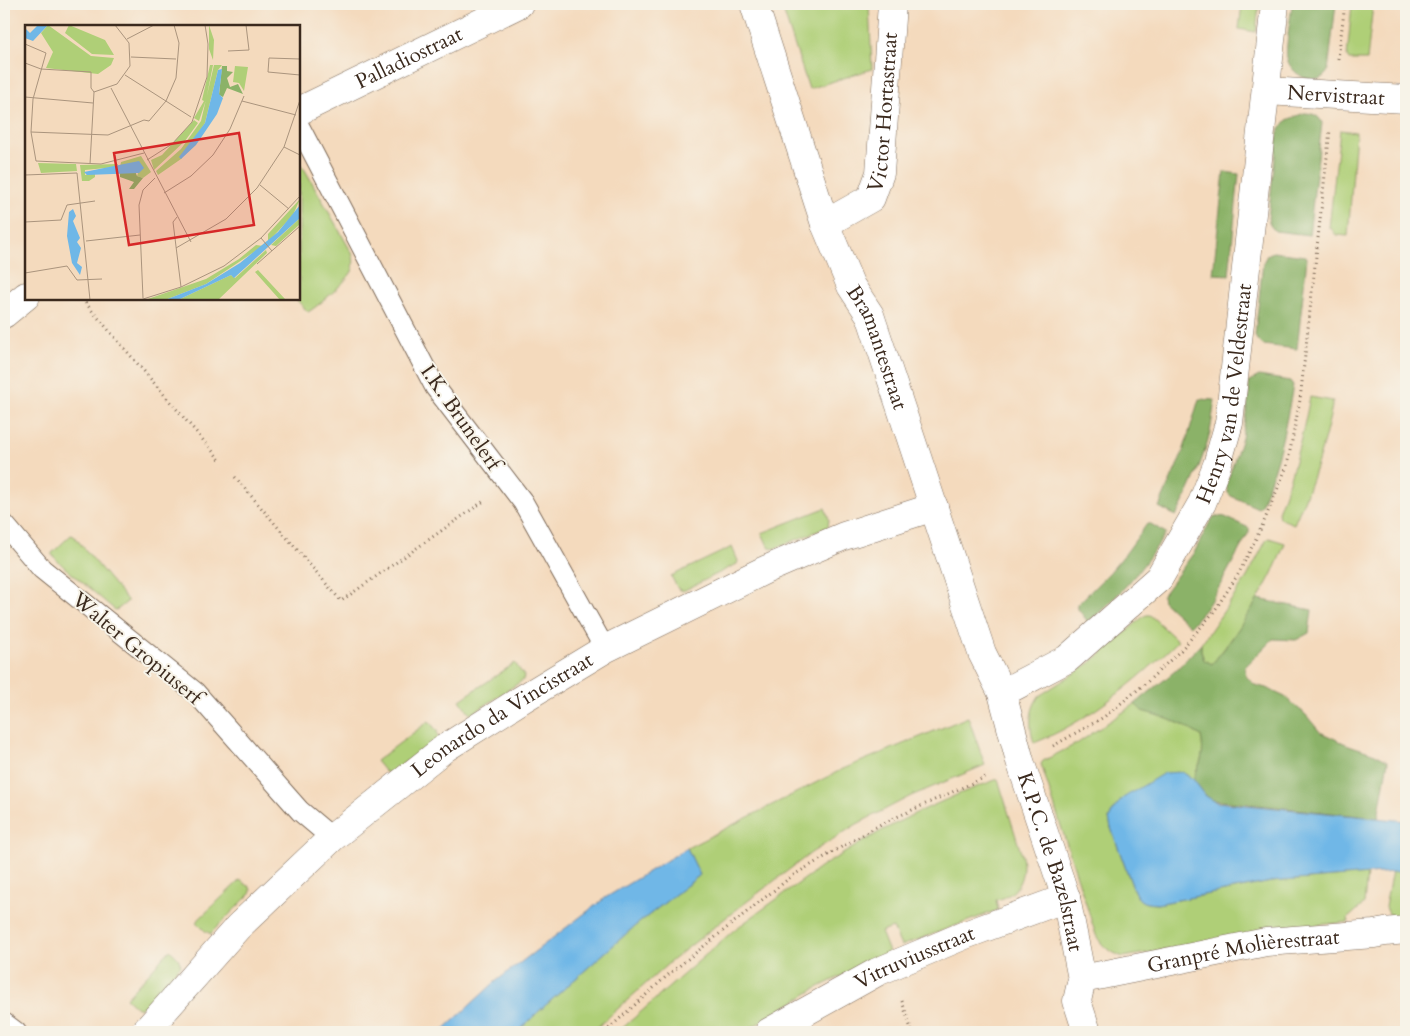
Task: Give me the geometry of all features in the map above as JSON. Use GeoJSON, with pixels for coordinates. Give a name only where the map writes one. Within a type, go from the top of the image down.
{"type":"FeatureCollection","features":[{"type":"Feature","properties":{"kind":"street","name":"Palladiostraat"},"geometry":{"type":"LineString","coordinates":[[300,111],[520,4]]}},
{"type":"Feature","properties":{"kind":"street","name":"Bramantestraat"},"geometry":{"type":"LineString","coordinates":[[754,4],[825,224],[851,286],[870,315],[982,653],[1002,693]]}},
{"type":"Feature","properties":{"kind":"street","name":"Victor Hortastraat"},"geometry":{"type":"LineString","coordinates":[[825,224],[871,198],[880,173],[892,4]]}},
{"type":"Feature","properties":{"kind":"street","name":"Henry van de Veldestraat"},"geometry":{"type":"LineString","coordinates":[[1002,693],[1067,659],[1159,578],[1202,503],[1217,465],[1229,422],[1276,4]]}},
{"type":"Feature","properties":{"kind":"street","name":"Nervistraat"},"geometry":{"type":"LineString","coordinates":[[1266,90],[1406,98]]}},
{"type":"Feature","properties":{"kind":"street"},"geometry":{"type":"LineString","coordinates":[[4,314],[25,297]]}},
{"type":"Feature","properties":{"kind":"street","name":"Leonardo da Vincistraat"},"geometry":{"type":"LineString","coordinates":[[145,1032],[238,927],[332,838],[444,748],[605,649],[765,570],[844,536],[934,507]]}},
{"type":"Feature","properties":{"kind":"street","name":"K.P.C. de Bazelstraat"},"geometry":{"type":"LineString","coordinates":[[1002,693],[1020,761],[1066,898],[1082,979],[1077,1000],[1087,1032]]}},
{"type":"Feature","properties":{"kind":"street","name":"Vitruviusstraat"},"geometry":{"type":"LineString","coordinates":[[769,1032],[877,972],[965,935],[1066,898]]}},
{"type":"Feature","properties":{"kind":"street","name":"Granpré Molièrestraat"},"geometry":{"type":"LineString","coordinates":[[1082,979],[1266,942],[1406,930]]}},
{"type":"Feature","properties":{"kind":"lane","name":"I.K. Brunelerf"},"geometry":{"type":"LineString","coordinates":[[300,128],[435,387],[528,510],[605,649]]}},
{"type":"Feature","properties":{"kind":"lane","name":"Walter Gropiuserf"},"geometry":{"type":"LineString","coordinates":[[4,524],[42,569],[195,692],[300,811],[332,838]]}},
{"type":"Feature","properties":{"kind":"lane"},"geometry":{"type":"LineString","coordinates":[[4,1023],[16,1032]]}},
{"type":"Feature","properties":{"kind":"path"},"geometry":{"type":"LineString","coordinates":[[1334,95],[1345,4]]}},
{"type":"Feature","properties":{"kind":"path"},"geometry":{"type":"LineString","coordinates":[[83,300],[221,461]]}},
{"type":"Feature","properties":{"kind":"path"},"geometry":{"type":"LineString","coordinates":[[235,477],[340,601],[509,483]]}},
{"type":"Feature","properties":{"kind":"green space"},"geometry":{"type":"Polygon","coordinates":[[[781,4],[869,4],[872,69],[809,89],[781,4]]]}},
{"type":"Feature","properties":{"kind":"green space"},"geometry":{"type":"Polygon","coordinates":[[[1242,4],[1259,4],[1256,32],[1239,29],[1242,4]]]}},
{"type":"Feature","properties":{"kind":"green space"},"geometry":{"type":"Polygon","coordinates":[[[1292,4],[1336,4],[1328,71],[1320,78],[1309,79],[1302,76],[1292,69],[1288,62],[1287,47],[1292,4]]]}},
{"type":"Feature","properties":{"kind":"green space"},"geometry":{"type":"Polygon","coordinates":[[[1352,4],[1373,4],[1367,60],[1349,60],[1347,57],[1352,4]]]}},
{"type":"Feature","properties":{"kind":"green space"},"geometry":{"type":"Polygon","coordinates":[[[1304,113],[1315,115],[1322,123],[1309,235],[1275,231],[1270,225],[1268,218],[1278,132],[1287,120],[1304,113]]]}},
{"type":"Feature","properties":{"kind":"green space"},"geometry":{"type":"Polygon","coordinates":[[[1340,130],[1356,132],[1348,236],[1336,235],[1329,228],[1340,130]]]}},
{"type":"Feature","properties":{"kind":"green space"},"geometry":{"type":"Polygon","coordinates":[[[300,164],[352,253],[354,261],[351,273],[340,286],[308,312],[297,300],[300,300],[300,164]]]}},
{"type":"Feature","properties":{"kind":"green space"},"geometry":{"type":"Polygon","coordinates":[[[1224,172],[1239,174],[1229,275],[1213,274],[1224,172]]]}},
{"type":"Feature","properties":{"kind":"green space"},"geometry":{"type":"Polygon","coordinates":[[[1273,252],[1306,256],[1307,258],[1297,349],[1263,345],[1257,340],[1255,335],[1263,263],[1267,255],[1273,252]]]}},
{"type":"Feature","properties":{"kind":"green space"},"geometry":{"type":"Polygon","coordinates":[[[1259,376],[1290,381],[1293,385],[1276,461],[1267,490],[1258,508],[1231,496],[1226,485],[1242,438],[1249,384],[1250,381],[1259,376]]]}},
{"type":"Feature","properties":{"kind":"green space"},"geometry":{"type":"Polygon","coordinates":[[[1310,397],[1333,401],[1317,464],[1294,524],[1279,518],[1278,512],[1297,455],[1310,397]]]}},
{"type":"Feature","properties":{"kind":"green space"},"geometry":{"type":"Polygon","coordinates":[[[1199,399],[1215,400],[1210,432],[1196,475],[1176,516],[1159,507],[1183,452],[1199,399]]]}},
{"type":"Feature","properties":{"kind":"green space"},"geometry":{"type":"Polygon","coordinates":[[[825,508],[829,519],[828,527],[773,549],[768,546],[762,533],[825,508]]]}},
{"type":"Feature","properties":{"kind":"green space"},"geometry":{"type":"Polygon","coordinates":[[[1219,516],[1249,528],[1249,532],[1218,589],[1206,608],[1190,626],[1163,601],[1162,596],[1195,551],[1211,520],[1219,516]]]}},
{"type":"Feature","properties":{"kind":"green space"},"geometry":{"type":"Polygon","coordinates":[[[1147,524],[1151,524],[1166,533],[1130,581],[1088,622],[1078,609],[1078,604],[1110,572],[1147,524]]]}},
{"type":"Feature","properties":{"kind":"green space"},"geometry":{"type":"Polygon","coordinates":[[[71,535],[74,536],[127,600],[118,609],[115,610],[52,555],[71,535]]]}},
{"type":"Feature","properties":{"kind":"green space"},"geometry":{"type":"Polygon","coordinates":[[[1269,538],[1285,543],[1271,575],[1263,591],[1212,664],[1204,660],[1201,644],[1246,579],[1269,538]]]}},
{"type":"Feature","properties":{"kind":"green space"},"geometry":{"type":"Polygon","coordinates":[[[732,547],[738,561],[737,564],[683,591],[678,589],[671,576],[732,547]]]}},
{"type":"Feature","properties":{"kind":"green space"},"geometry":{"type":"Polygon","coordinates":[[[1258,599],[1312,610],[1309,633],[1296,640],[1273,639],[1245,667],[1246,676],[1255,685],[1285,697],[1306,715],[1320,732],[1388,761],[1378,818],[1212,800],[1206,796],[1193,779],[1202,758],[1201,736],[1181,724],[1142,711],[1135,704],[1175,671],[1201,644],[1204,660],[1212,664],[1229,643],[1258,599]]]}},
{"type":"Feature","properties":{"kind":"green space"},"geometry":{"type":"Polygon","coordinates":[[[1147,615],[1150,615],[1178,641],[1146,671],[1092,712],[1073,724],[1034,743],[1031,718],[1033,707],[1039,696],[1090,663],[1147,615]]]}},
{"type":"Feature","properties":{"kind":"green space"},"geometry":{"type":"Polygon","coordinates":[[[515,663],[524,676],[523,680],[472,714],[469,713],[460,700],[515,663]]]}},
{"type":"Feature","properties":{"kind":"green space"},"geometry":{"type":"Polygon","coordinates":[[[1135,704],[1142,711],[1156,714],[1181,724],[1201,736],[1203,748],[1193,779],[1182,772],[1164,774],[1109,818],[1111,828],[1138,898],[1146,903],[1157,904],[1271,882],[1367,874],[1364,904],[1348,918],[1349,922],[1316,925],[1123,957],[1104,946],[1096,935],[1041,764],[1043,761],[1078,743],[1135,704]]]}},
{"type":"Feature","properties":{"kind":"green space"},"geometry":{"type":"Polygon","coordinates":[[[968,717],[985,765],[911,796],[857,824],[811,853],[670,962],[592,1032],[518,1032],[635,926],[700,875],[687,848],[843,769],[968,717]]]}},
{"type":"Feature","properties":{"kind":"green space"},"geometry":{"type":"Polygon","coordinates":[[[429,721],[437,731],[438,738],[390,773],[385,772],[376,761],[429,721]]]}},
{"type":"Feature","properties":{"kind":"green space"},"geometry":{"type":"Polygon","coordinates":[[[998,779],[1022,856],[1023,867],[1021,879],[1016,889],[1006,897],[996,900],[998,910],[901,946],[893,928],[881,932],[889,952],[815,989],[744,1032],[618,1032],[734,930],[824,865],[914,814],[998,779]]]}},
{"type":"Feature","properties":{"kind":"green space"},"geometry":{"type":"Polygon","coordinates":[[[1392,871],[1406,871],[1406,920],[1393,920],[1385,907],[1392,871]]]}},
{"type":"Feature","properties":{"kind":"green space"},"geometry":{"type":"Polygon","coordinates":[[[240,880],[250,887],[250,894],[211,934],[205,931],[196,922],[240,880]]]}},
{"type":"Feature","properties":{"kind":"green space"},"geometry":{"type":"Polygon","coordinates":[[[170,950],[178,958],[181,965],[142,1008],[137,1008],[126,998],[170,950]]]}},
{"type":"Feature","properties":{"kind":"water"},"geometry":{"type":"Polygon","coordinates":[[[1182,772],[1193,779],[1206,796],[1216,802],[1406,821],[1406,871],[1271,882],[1157,904],[1143,902],[1134,891],[1109,819],[1113,810],[1123,798],[1164,773],[1182,772]]]}},
{"type":"Feature","properties":{"kind":"water"},"geometry":{"type":"Polygon","coordinates":[[[687,848],[700,875],[635,926],[518,1032],[441,1032],[495,982],[605,898],[687,848]]]}}]}
